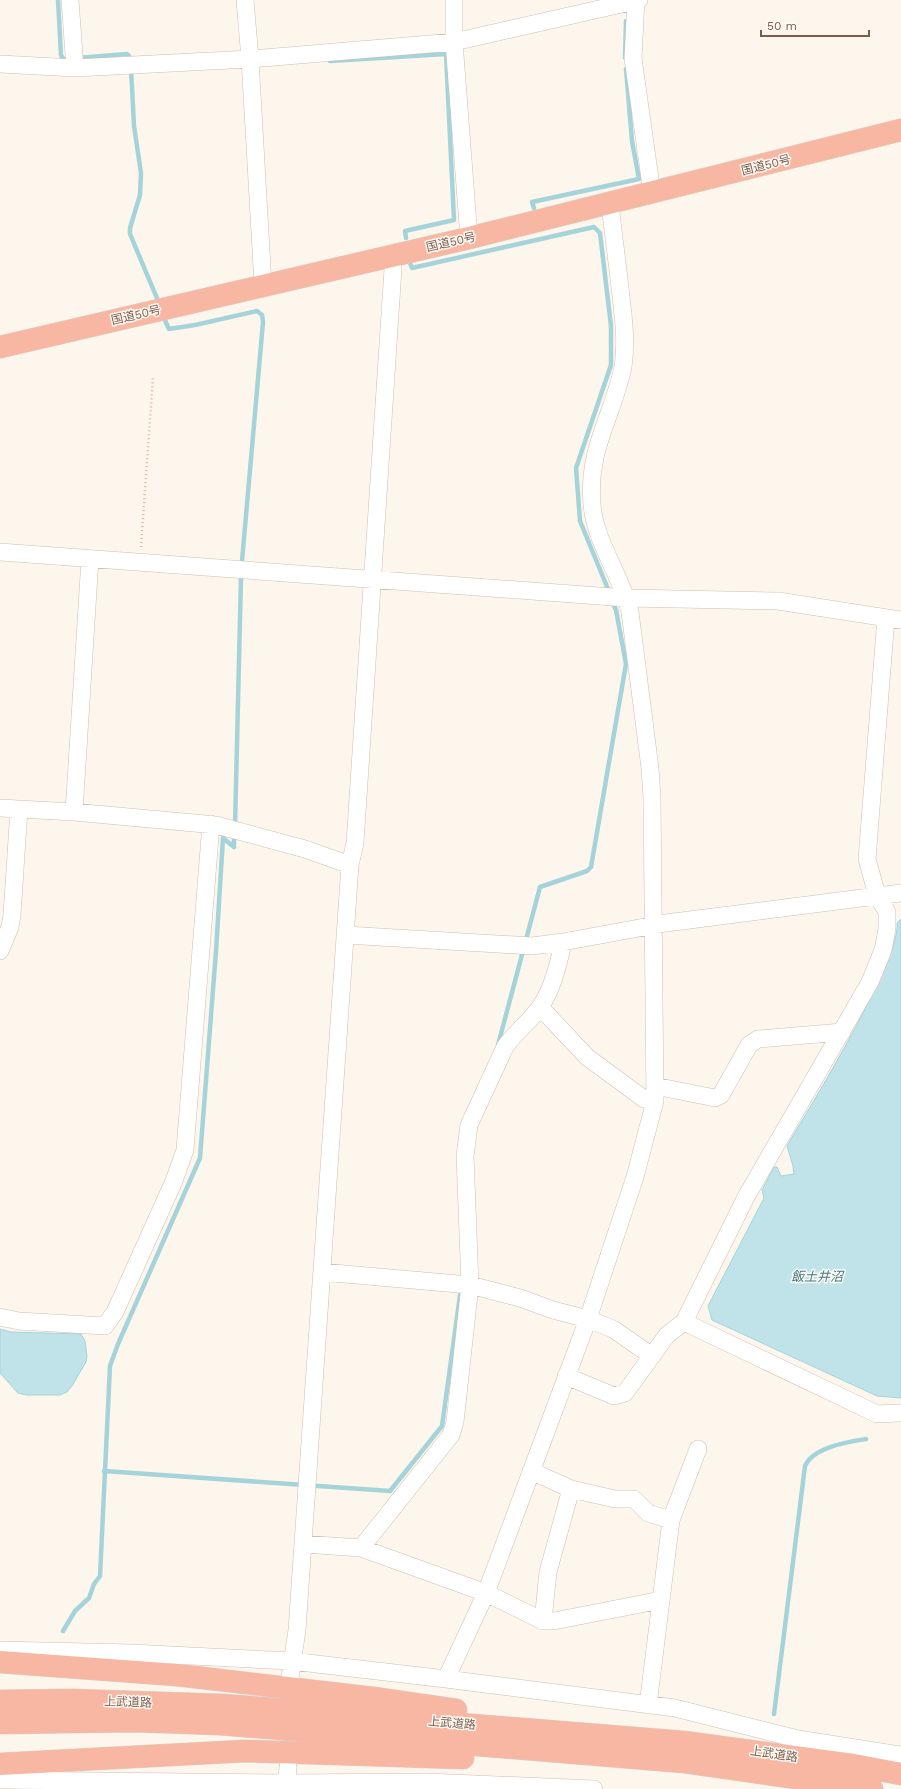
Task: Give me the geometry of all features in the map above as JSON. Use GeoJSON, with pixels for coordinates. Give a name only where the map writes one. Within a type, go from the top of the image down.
{"type":"FeatureCollection","features":[{"type":"Feature","properties":{"kind":"highway","name":"国道50号"},"geometry":{"type":"LineString","coordinates":[[0,347],[652,194],[901,130]]}},
{"type":"Feature","properties":{"kind":"highway"},"geometry":{"type":"LineString","coordinates":[[0,1662],[177,1675],[349,1695],[650,1740]]}},
{"type":"Feature","properties":{"kind":"highway","name":"上武道路"},"geometry":{"type":"LineString","coordinates":[[0,1701],[71,1700],[222,1705],[683,1742],[823,1761],[901,1774]]}},
{"type":"Feature","properties":{"kind":"highway","name":"上武道路"},"geometry":{"type":"LineString","coordinates":[[0,1723],[135,1721],[220,1724],[686,1762],[872,1789]]}},
{"type":"Feature","properties":{"kind":"highway"},"geometry":{"type":"LineString","coordinates":[[0,1764],[245,1751],[463,1758],[536,1750]]}},
{"type":"Feature","properties":{"kind":"street"},"geometry":{"type":"LineString","coordinates":[[70,0],[75,68]]}},
{"type":"Feature","properties":{"kind":"street"},"geometry":{"type":"LineString","coordinates":[[245,0],[250,59],[263,285]]}},
{"type":"Feature","properties":{"kind":"street"},"geometry":{"type":"LineString","coordinates":[[454,0],[454,42],[469,238]]}},
{"type":"Feature","properties":{"kind":"street"},"geometry":{"type":"LineString","coordinates":[[0,64],[75,68],[250,59],[454,42],[637,0],[633,58],[652,194]]}},
{"type":"Feature","properties":{"kind":"street"},"geometry":{"type":"LineString","coordinates":[[446,1679],[486,1592],[588,1319],[635,1177],[655,1093],[653,926],[654,867],[650,768],[633,632],[626,598],[596,530],[591,489],[592,465],[597,445],[619,380],[624,355],[622,306],[610,204]]}},
{"type":"Feature","properties":{"kind":"street"},"geometry":{"type":"LineString","coordinates":[[291,1670],[297,1630],[350,865],[355,843],[374,580],[394,269],[392,256]]}},
{"type":"Feature","properties":{"kind":"street"},"geometry":{"type":"LineString","coordinates":[[0,552],[90,559],[140,561],[626,598],[778,601],[893,619],[867,859],[877,895],[887,912],[887,929],[883,950],[870,982],[746,1197],[684,1322],[667,1335],[625,1393],[614,1396],[566,1376]]}},
{"type":"Feature","properties":{"kind":"street"},"geometry":{"type":"LineString","coordinates":[[74,812],[90,559]]}},
{"type":"Feature","properties":{"kind":"street"},"geometry":{"type":"LineString","coordinates":[[0,808],[74,812],[211,824],[228,827],[305,849],[350,865]]}},
{"type":"Feature","properties":{"kind":"street"},"geometry":{"type":"LineString","coordinates":[[0,951],[10,927],[12,915],[19,809]]}},
{"type":"Feature","properties":{"kind":"street"},"geometry":{"type":"LineString","coordinates":[[0,1317],[19,1321],[105,1326],[115,1312],[174,1181],[185,1150],[211,824]]}},
{"type":"Feature","properties":{"kind":"street"},"geometry":{"type":"LineString","coordinates":[[346,935],[532,946],[563,942],[666,923],[901,893]]}},
{"type":"Feature","properties":{"kind":"street"},"geometry":{"type":"LineString","coordinates":[[361,1548],[451,1435],[455,1422],[470,1284],[465,1156],[469,1125],[505,1047],[512,1036],[540,1007],[559,963],[563,942]]}},
{"type":"Feature","properties":{"kind":"street"},"geometry":{"type":"LineString","coordinates":[[540,1007],[587,1057],[644,1099],[655,1093],[715,1098],[721,1095],[749,1045],[758,1039],[842,1032]]}},
{"type":"Feature","properties":{"kind":"street"},"geometry":{"type":"LineString","coordinates":[[322,1272],[470,1284],[520,1298],[553,1310],[588,1319],[613,1329],[652,1356]]}},
{"type":"Feature","properties":{"kind":"street"},"geometry":{"type":"LineString","coordinates":[[684,1322],[878,1414],[901,1413]]}},
{"type":"Feature","properties":{"kind":"street"},"geometry":{"type":"LineString","coordinates":[[648,1705],[672,1520],[698,1449]]}},
{"type":"Feature","properties":{"kind":"street"},"geometry":{"type":"LineString","coordinates":[[530,1471],[570,1489],[615,1499],[634,1499],[648,1513],[672,1520]]}},
{"type":"Feature","properties":{"kind":"street"},"geometry":{"type":"LineString","coordinates":[[543,1621],[548,1572],[570,1489]]}},
{"type":"Feature","properties":{"kind":"street"},"geometry":{"type":"LineString","coordinates":[[303,1544],[361,1548],[486,1592],[543,1621],[554,1621],[661,1600]]}},
{"type":"Feature","properties":{"kind":"street"},"geometry":{"type":"LineString","coordinates":[[0,1650],[139,1654],[291,1670],[446,1679],[675,1708],[798,1740],[901,1755]]}},
{"type":"Feature","properties":{"kind":"street"},"geometry":{"type":"LineString","coordinates":[[0,1780],[287,1780],[428,1782],[594,1789]]}},
{"type":"Feature","properties":{"kind":"path"},"geometry":{"type":"LineString","coordinates":[[140,561],[153,377]]}},
{"type":"Feature","properties":{"kind":"water","name":"飯土井沼"},"geometry":{"type":"Polygon","coordinates":[[[901,919],[901,1398],[877,1396],[712,1320],[708,1306],[764,1198],[762,1190],[774,1167],[777,1167],[781,1176],[794,1174],[787,1146],[833,1068],[870,1000],[885,968],[894,942],[897,923],[901,919]]]}},
{"type":"Feature","properties":{"kind":"water"},"geometry":{"type":"Polygon","coordinates":[[[0,1329],[11,1332],[81,1334],[85,1341],[87,1356],[86,1362],[67,1392],[60,1395],[26,1395],[18,1393],[0,1373],[0,1329]]]}},
{"type":"Feature","properties":{"kind":"waterway"},"geometry":{"type":"LineString","coordinates":[[58,0],[61,55],[63,59],[68,59]]}},
{"type":"Feature","properties":{"kind":"waterway"},"geometry":{"type":"LineString","coordinates":[[625,58],[626,21]]}},
{"type":"Feature","properties":{"kind":"waterway"},"geometry":{"type":"LineString","coordinates":[[77,58],[127,54],[130,57],[130,61]]}},
{"type":"Feature","properties":{"kind":"waterway"},"geometry":{"type":"LineString","coordinates":[[330,61],[446,54],[454,220],[405,231],[406,238]]}},
{"type":"Feature","properties":{"kind":"waterway"},"geometry":{"type":"LineString","coordinates":[[131,68],[134,126],[141,173],[140,195],[130,228],[130,234],[159,303]]}},
{"type":"Feature","properties":{"kind":"waterway"},"geometry":{"type":"LineString","coordinates":[[534,208],[532,202],[639,179],[632,141],[626,69]]}},
{"type":"Feature","properties":{"kind":"waterway"},"geometry":{"type":"LineString","coordinates":[[410,263],[412,268],[594,227],[600,233],[611,326],[611,365],[576,468],[580,521],[610,594]]}},
{"type":"Feature","properties":{"kind":"waterway"},"geometry":{"type":"LineString","coordinates":[[163,316],[169,329],[195,325],[257,311],[262,315],[263,322],[242,561]]}},
{"type":"Feature","properties":{"kind":"waterway"},"geometry":{"type":"LineString","coordinates":[[235,826],[241,578]]}},
{"type":"Feature","properties":{"kind":"waterway"},"geometry":{"type":"LineString","coordinates":[[498,1045],[540,887],[587,871],[591,867],[626,664],[616,610],[612,601]]}},
{"type":"Feature","properties":{"kind":"waterway"},"geometry":{"type":"LineString","coordinates":[[63,1631],[75,1611],[89,1598],[94,1584],[100,1576],[110,1366],[118,1344],[200,1158],[223,838],[234,847],[234,834]]}},
{"type":"Feature","properties":{"kind":"waterway"},"geometry":{"type":"LineString","coordinates":[[104,1471],[390,1491],[442,1426],[461,1288]]}},
{"type":"Feature","properties":{"kind":"waterway"},"geometry":{"type":"LineString","coordinates":[[774,1714],[805,1466],[815,1454],[832,1446],[866,1439]]}}]}
